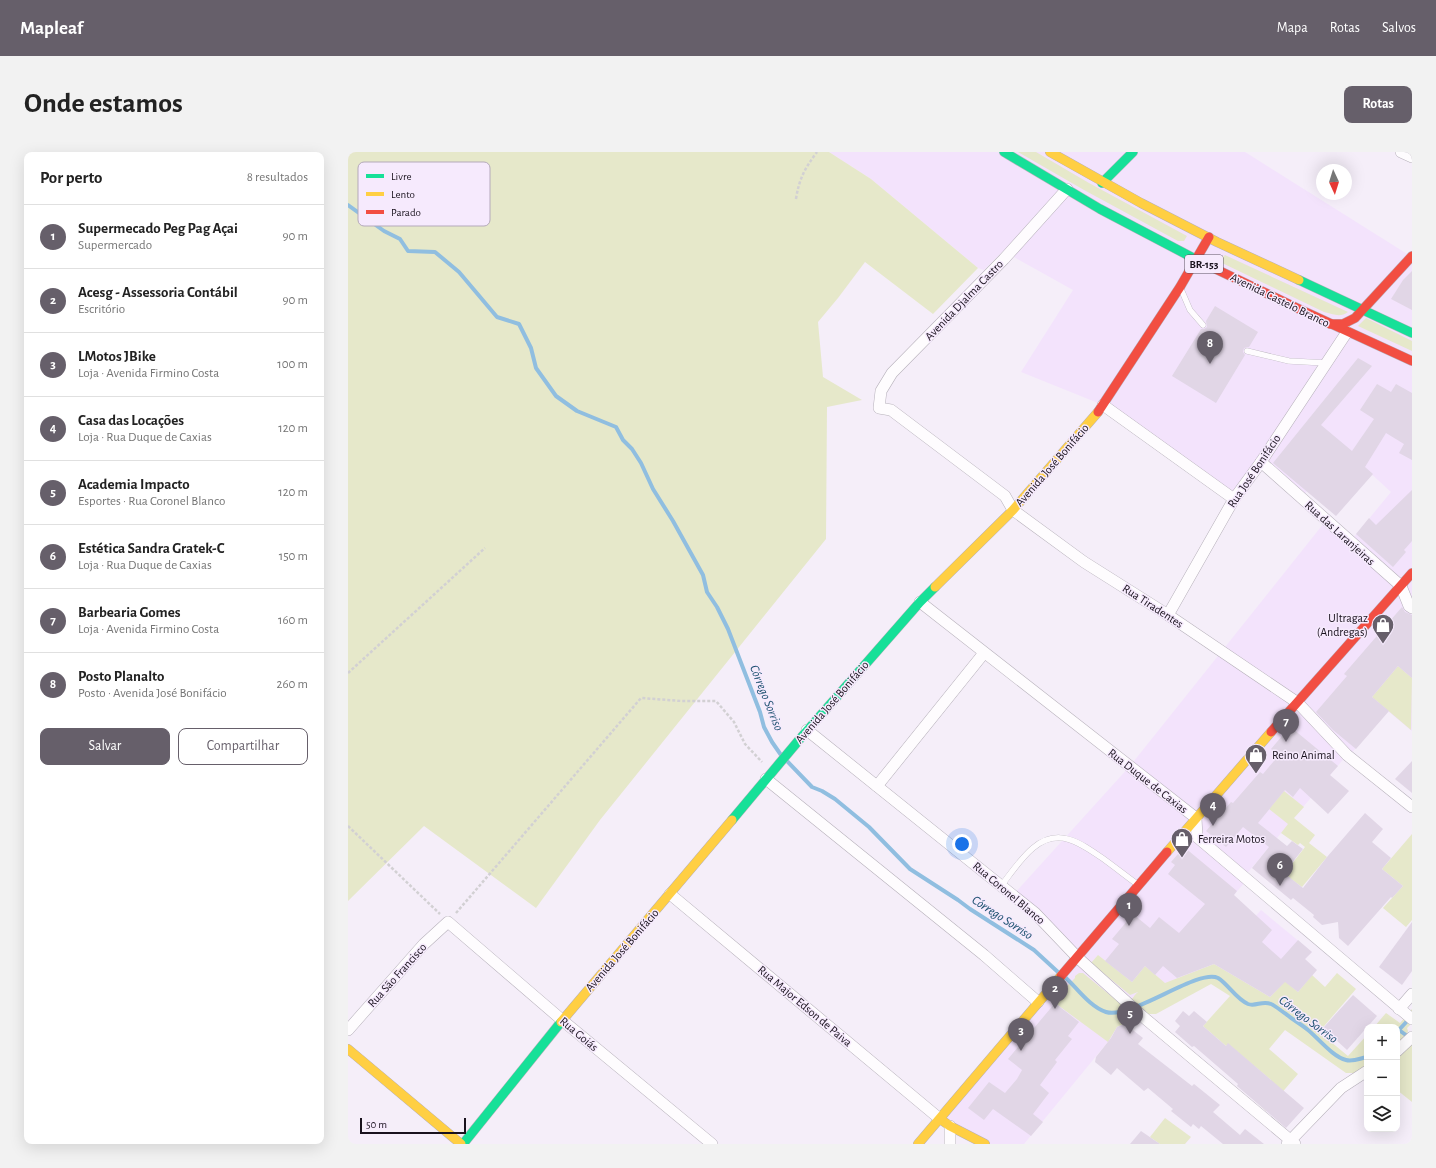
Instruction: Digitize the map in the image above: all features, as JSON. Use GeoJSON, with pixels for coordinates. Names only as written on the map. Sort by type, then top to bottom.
{"type":"FeatureCollection","features":[{"type":"Feature","properties":{"kind":"street","name":"Avenida Castelo Branco"},"geometry":{"type":"LineString","coordinates":[[1004,152],[1113,216],[1196,260],[1347,332],[1412,361]]}},
{"type":"Feature","properties":{"kind":"street","name":"BR-153"},"geometry":{"type":"LineString","coordinates":[[1050,152],[1102,183],[1209,237],[1412,333]]}},
{"type":"Feature","properties":{"kind":"street"},"geometry":{"type":"LineString","coordinates":[[1102,183],[1133,152]]}},
{"type":"Feature","properties":{"kind":"street"},"geometry":{"type":"LineString","coordinates":[[1401,152],[1412,157]]}},
{"type":"Feature","properties":{"kind":"street","name":"Avenida Djalma Castro"},"geometry":{"type":"LineString","coordinates":[[891,410],[879,408],[881,391],[892,372],[999,264],[1066,189]]}},
{"type":"Feature","properties":{"kind":"street","name":"Avenida José Bonifácio"},"geometry":{"type":"LineString","coordinates":[[462,1144],[562,1020],[807,730],[920,602],[1013,510],[1102,405],[1180,287],[1209,237]]}},
{"type":"Feature","properties":{"kind":"street"},"geometry":{"type":"LineString","coordinates":[[1330,324],[1342,324],[1355,318],[1412,256]]}},
{"type":"Feature","properties":{"kind":"street","name":"Rua José Bonifácio"},"geometry":{"type":"LineString","coordinates":[[1168,615],[1234,499],[1261,462],[1347,332]]}},
{"type":"Feature","properties":{"kind":"street"},"geometry":{"type":"LineString","coordinates":[[1102,405],[1234,499]]}},
{"type":"Feature","properties":{"kind":"street","name":"Rua Tiradentes"},"geometry":{"type":"LineString","coordinates":[[891,410],[1005,496],[1013,510],[1084,562],[1168,615],[1298,703],[1347,754],[1412,807]]}},
{"type":"Feature","properties":{"kind":"street","name":"Rua das Laranjeiras"},"geometry":{"type":"LineString","coordinates":[[1261,462],[1401,586],[1409,606],[1412,608]]}},
{"type":"Feature","properties":{"kind":"street"},"geometry":{"type":"LineString","coordinates":[[918,1144],[1196,818],[1412,573]]}},
{"type":"Feature","properties":{"kind":"street","name":"Rua Duque de Caxias"},"geometry":{"type":"LineString","coordinates":[[920,602],[1196,818],[1197,837],[1406,1015]]}},
{"type":"Feature","properties":{"kind":"street"},"geometry":{"type":"LineString","coordinates":[[877,786],[984,653]]}},
{"type":"Feature","properties":{"kind":"street","name":"Rua Coronel Blanco"},"geometry":{"type":"LineString","coordinates":[[807,730],[1036,913],[1074,960],[1129,1004],[1291,1143]]}},
{"type":"Feature","properties":{"kind":"street"},"geometry":{"type":"LineString","coordinates":[[771,773],[1038,1002]]}},
{"type":"Feature","properties":{"kind":"street","name":"Rua Major Edson de Paiva"},"geometry":{"type":"LineString","coordinates":[[670,894],[940,1119]]}},
{"type":"Feature","properties":{"kind":"street","name":"Rua Goiás"},"geometry":{"type":"LineString","coordinates":[[448,922],[562,1020],[712,1144]]}},
{"type":"Feature","properties":{"kind":"street","name":"Rua São Francisco"},"geometry":{"type":"LineString","coordinates":[[348,1030],[424,944],[448,922]]}},
{"type":"Feature","properties":{"kind":"street"},"geometry":{"type":"LineString","coordinates":[[1406,1015],[1412,994]]}},
{"type":"Feature","properties":{"kind":"street"},"geometry":{"type":"LineString","coordinates":[[1400,1048],[1412,1036]]}},
{"type":"Feature","properties":{"kind":"street"},"geometry":{"type":"LineString","coordinates":[[348,1049],[462,1144]]}},
{"type":"Feature","properties":{"kind":"street"},"geometry":{"type":"LineString","coordinates":[[1291,1143],[1341,1088],[1364,1073]]}},
{"type":"Feature","properties":{"kind":"street"},"geometry":{"type":"LineString","coordinates":[[940,1119],[950,1126],[985,1144]]}},
{"type":"Feature","properties":{"kind":"street"},"geometry":{"type":"LineString","coordinates":[[950,1126],[950,1144]]}},
{"type":"Feature","properties":{"kind":"lane"},"geometry":{"type":"LineString","coordinates":[[1180,287],[1190,310],[1203,325]]}},
{"type":"Feature","properties":{"kind":"lane"},"geometry":{"type":"LineString","coordinates":[[1247,351],[1289,360],[1326,363]]}},
{"type":"Feature","properties":{"kind":"lane"},"geometry":{"type":"LineString","coordinates":[[1001,886],[1033,848],[1045,840],[1055,837],[1081,843],[1139,885]]}},
{"type":"Feature","properties":{"kind":"path"},"geometry":{"type":"LineString","coordinates":[[796,199],[798,186],[806,166],[817,152]]}},
{"type":"Feature","properties":{"kind":"path"},"geometry":{"type":"LineString","coordinates":[[348,673],[485,548]]}},
{"type":"Feature","properties":{"kind":"path"},"geometry":{"type":"LineString","coordinates":[[348,826],[448,922],[641,698],[682,701],[716,701],[734,722],[745,744],[771,773]]}},
{"type":"Feature","properties":{"kind":"shaded area"},"geometry":{"type":"Polygon","coordinates":[[[829,152],[1245,152],[1316,197],[1316,200],[1321,200],[1412,257],[1412,731],[1388,711],[1349,756],[1347,755],[1244,877],[1247,880],[1182,953],[1200,969],[1125,1024],[1117,1027],[1111,1038],[1024,1144],[985,1144],[940,1119],[1077,957],[1013,895],[1130,766],[1324,523],[1349,543],[1391,492],[1344,449],[1300,499],[1259,462],[1232,493],[1103,405],[1021,372],[1073,290],[1003,251],[984,270],[978,268],[871,179],[829,152]]]}},
{"type":"Feature","properties":{"kind":"shaded area"},"geometry":{"type":"Polygon","coordinates":[[[1261,910],[1312,952],[1270,997],[1214,964],[1261,910]]]}},
{"type":"Feature","properties":{"kind":"green space"},"geometry":{"type":"Polygon","coordinates":[[[348,152],[829,152],[871,179],[978,268],[933,314],[865,262],[818,322],[823,377],[862,400],[827,407],[826,539],[600,820],[536,908],[424,826],[348,901],[348,152]]]}},
{"type":"Feature","properties":{"kind":"green space"},"geometry":{"type":"Polygon","coordinates":[[[1018,152],[1036,152],[1089,183],[1187,236],[1184,241],[1178,241],[1018,152]]]}},
{"type":"Feature","properties":{"kind":"green space"},"geometry":{"type":"Polygon","coordinates":[[[1225,255],[1348,312],[1339,315],[1324,312],[1220,262],[1220,259],[1225,255]]]}},
{"type":"Feature","properties":{"kind":"green space"},"geometry":{"type":"Polygon","coordinates":[[[1366,318],[1412,341],[1412,351],[1358,326],[1366,318]]]}},
{"type":"Feature","properties":{"kind":"green space"},"geometry":{"type":"Polygon","coordinates":[[[1398,666],[1412,678],[1411,730],[1372,697],[1398,666]]]}},
{"type":"Feature","properties":{"kind":"green space"},"geometry":{"type":"Polygon","coordinates":[[[1284,791],[1304,807],[1294,818],[1315,835],[1309,843],[1327,857],[1302,887],[1284,874],[1305,847],[1300,843],[1298,845],[1281,833],[1288,824],[1269,809],[1284,791]]]}},
{"type":"Feature","properties":{"kind":"green space"},"geometry":{"type":"Polygon","coordinates":[[[1412,834],[1412,920],[1406,927],[1383,908],[1403,886],[1382,869],[1412,834]]]}},
{"type":"Feature","properties":{"kind":"green space"},"geometry":{"type":"Polygon","coordinates":[[[1098,955],[1132,982],[1145,966],[1165,983],[1214,964],[1270,997],[1285,981],[1298,992],[1312,975],[1325,987],[1337,973],[1356,989],[1319,1032],[1348,1056],[1364,1038],[1364,1067],[1354,1073],[1346,1073],[1285,1030],[1269,1049],[1298,1074],[1266,1111],[1254,1100],[1271,1080],[1228,1044],[1226,1046],[1203,1026],[1230,996],[1211,984],[1156,1014],[1146,1014],[1117,1027],[1108,1042],[1055,1003],[1054,999],[1079,973],[1083,973],[1116,1000],[1126,1006],[1138,992],[1130,995],[1091,963],[1098,955]]]}},
{"type":"Feature","properties":{"kind":"green space"},"geometry":{"type":"Polygon","coordinates":[[[1412,1009],[1412,1023],[1407,1028],[1408,1031],[1406,1037],[1400,1042],[1400,1024],[1377,1024],[1386,1013],[1400,1023],[1412,1009]]]}},
{"type":"Feature","properties":{"kind":"green space"},"geometry":{"type":"Polygon","coordinates":[[[1412,1042],[1412,1102],[1400,1092],[1400,1054],[1412,1042]]]}},
{"type":"Feature","properties":{"kind":"green space"},"geometry":{"type":"Polygon","coordinates":[[[1165,1118],[1191,1137],[1185,1144],[1160,1144],[1150,1137],[1165,1118]]]}},
{"type":"Feature","properties":{"kind":"building"},"geometry":{"type":"Polygon","coordinates":[[[1412,271],[1412,310],[1391,299],[1403,280],[1412,271]]]}},
{"type":"Feature","properties":{"kind":"building"},"geometry":{"type":"Polygon","coordinates":[[[1215,306],[1258,332],[1249,347],[1244,348],[1243,352],[1245,355],[1216,403],[1172,376],[1201,329],[1207,327],[1206,321],[1215,306]]]}},
{"type":"Feature","properties":{"kind":"building"},"geometry":{"type":"Polygon","coordinates":[[[1358,358],[1372,366],[1321,425],[1352,451],[1374,419],[1360,410],[1377,384],[1391,392],[1396,384],[1412,393],[1412,460],[1399,453],[1404,444],[1386,433],[1365,467],[1373,474],[1336,516],[1273,463],[1358,358]]]}},
{"type":"Feature","properties":{"kind":"building"},"geometry":{"type":"Polygon","coordinates":[[[1412,490],[1412,541],[1404,550],[1406,552],[1393,567],[1356,534],[1369,518],[1376,525],[1412,490]]]}},
{"type":"Feature","properties":{"kind":"building"},"geometry":{"type":"Polygon","coordinates":[[[1402,607],[1405,612],[1412,615],[1412,678],[1398,666],[1372,697],[1389,711],[1356,749],[1333,730],[1316,712],[1347,676],[1344,674],[1402,607]]]}},
{"type":"Feature","properties":{"kind":"building"},"geometry":{"type":"Polygon","coordinates":[[[1288,729],[1291,732],[1293,729],[1338,766],[1330,775],[1349,791],[1328,814],[1300,788],[1293,797],[1285,790],[1258,823],[1287,846],[1292,841],[1303,849],[1284,873],[1303,888],[1327,857],[1365,813],[1383,829],[1372,842],[1391,858],[1382,869],[1403,886],[1392,898],[1391,897],[1348,946],[1339,938],[1338,922],[1322,925],[1313,917],[1314,915],[1293,898],[1291,900],[1252,868],[1269,847],[1243,827],[1226,847],[1206,831],[1231,802],[1233,803],[1260,772],[1263,774],[1279,755],[1271,749],[1288,729]]]}},
{"type":"Feature","properties":{"kind":"building"},"geometry":{"type":"Polygon","coordinates":[[[1412,761],[1412,793],[1395,779],[1412,761]]]}},
{"type":"Feature","properties":{"kind":"building"},"geometry":{"type":"Polygon","coordinates":[[[1184,847],[1237,891],[1234,895],[1272,930],[1262,942],[1281,959],[1298,940],[1312,952],[1305,959],[1317,970],[1298,992],[1285,982],[1270,997],[1214,964],[1177,978],[1163,966],[1155,975],[1145,966],[1132,982],[1105,961],[1119,944],[1112,939],[1133,914],[1150,928],[1159,917],[1179,933],[1205,904],[1168,874],[1175,865],[1171,862],[1184,847]]]}},
{"type":"Feature","properties":{"kind":"building"},"geometry":{"type":"Polygon","coordinates":[[[1412,922],[1412,971],[1402,985],[1379,967],[1412,922]]]}},
{"type":"Feature","properties":{"kind":"building"},"geometry":{"type":"Polygon","coordinates":[[[1353,995],[1377,1016],[1370,1024],[1364,1024],[1364,1031],[1347,1050],[1323,1028],[1353,995]]]}},
{"type":"Feature","properties":{"kind":"building"},"geometry":{"type":"Polygon","coordinates":[[[1055,1003],[1079,1022],[1068,1036],[1072,1039],[1055,1060],[1057,1062],[1040,1085],[1049,1093],[1033,1114],[1043,1122],[1031,1136],[993,1109],[984,1120],[968,1108],[989,1082],[1005,1093],[1017,1079],[1022,1070],[1008,1059],[1055,1003]]]}},
{"type":"Feature","properties":{"kind":"building"},"geometry":{"type":"Polygon","coordinates":[[[1183,1011],[1189,1016],[1194,1011],[1207,1022],[1203,1026],[1226,1046],[1228,1043],[1304,1108],[1286,1128],[1237,1086],[1238,1084],[1194,1046],[1192,1047],[1175,1032],[1180,1026],[1175,1021],[1183,1011]]]}},
{"type":"Feature","properties":{"kind":"building"},"geometry":{"type":"Polygon","coordinates":[[[1125,1024],[1143,1038],[1138,1044],[1192,1086],[1194,1084],[1220,1105],[1213,1112],[1240,1135],[1245,1129],[1264,1144],[1223,1144],[1201,1126],[1199,1129],[1193,1124],[1191,1127],[1171,1111],[1173,1109],[1148,1088],[1144,1091],[1117,1068],[1111,1075],[1095,1062],[1096,1057],[1111,1038],[1117,1027],[1125,1024]]]}},
{"type":"Feature","properties":{"kind":"building"},"geometry":{"type":"Polygon","coordinates":[[[1141,1131],[1160,1144],[1130,1144],[1141,1131]]]}},
{"type":"Feature","properties":{"kind":"waterway","name":"Córrego Sorriso"},"geometry":{"type":"LineString","coordinates":[[348,205],[358,212]]}},
{"type":"Feature","properties":{"kind":"waterway","name":"Córrego Sorriso"},"geometry":{"type":"LineString","coordinates":[[377,226],[400,239],[408,251],[435,252],[459,272],[497,317],[519,324],[531,348],[536,368],[556,396],[577,411],[616,427],[623,440],[632,449],[641,463],[653,489],[673,521],[703,575],[707,592],[717,607],[728,629],[760,712],[764,727],[781,755]]}},
{"type":"Feature","properties":{"kind":"waterway","name":"Córrego Sorriso"},"geometry":{"type":"LineString","coordinates":[[786,760],[812,787],[835,799],[869,827],[910,869],[1034,950],[1059,973]]}},
{"type":"Feature","properties":{"kind":"waterway","name":"Córrego Sorriso"},"geometry":{"type":"LineString","coordinates":[[1065,977],[1084,997],[1100,1010],[1106,1012],[1117,1012],[1131,1009],[1196,980],[1208,977],[1218,978],[1240,999],[1248,1004],[1254,1005],[1268,1003],[1275,1006],[1305,1028],[1331,1052],[1341,1058],[1351,1061],[1364,1058]]}},
{"type":"Feature","properties":{"kind":"waterway","name":"Córrego Sorriso"},"geometry":{"type":"LineString","coordinates":[[1400,1029],[1410,1018]]}},
{"type":"Feature","properties":{"kind":"waterway"},"geometry":{"type":"LineString","coordinates":[[1400,1031],[1410,1038]]}},
{"type":"Feature","properties":{"kind":"traffic: fast"},"geometry":{"type":"LineString","coordinates":[[1004,152],[1100,209],[1199,261]]}},
{"type":"Feature","properties":{"kind":"traffic: fast"},"geometry":{"type":"LineString","coordinates":[[1102,183],[1133,152]]}},
{"type":"Feature","properties":{"kind":"traffic: fast"},"geometry":{"type":"LineString","coordinates":[[1299,280],[1412,333]]}},
{"type":"Feature","properties":{"kind":"traffic: fast"},"geometry":{"type":"LineString","coordinates":[[732,820],[799,740],[920,602],[935,587]]}},
{"type":"Feature","properties":{"kind":"traffic: fast"},"geometry":{"type":"LineString","coordinates":[[463,1144],[561,1022]]}},
{"type":"Feature","properties":{"kind":"traffic: slow"},"geometry":{"type":"LineString","coordinates":[[1050,152],[1141,203],[1217,242],[1299,280]]}},
{"type":"Feature","properties":{"kind":"traffic: slow"},"geometry":{"type":"LineString","coordinates":[[935,587],[1013,510],[1098,412]]}},
{"type":"Feature","properties":{"kind":"traffic: slow"},"geometry":{"type":"LineString","coordinates":[[1167,852],[1271,732]]}},
{"type":"Feature","properties":{"kind":"traffic: slow"},"geometry":{"type":"LineString","coordinates":[[561,1022],[732,820]]}},
{"type":"Feature","properties":{"kind":"traffic: slow"},"geometry":{"type":"LineString","coordinates":[[918,1144],[1061,976]]}},
{"type":"Feature","properties":{"kind":"traffic: slow"},"geometry":{"type":"LineString","coordinates":[[348,1049],[461,1144]]}},
{"type":"Feature","properties":{"kind":"traffic: slow"},"geometry":{"type":"LineString","coordinates":[[940,1119],[950,1126],[985,1144]]}},
{"type":"Feature","properties":{"kind":"traffic: jam"},"geometry":{"type":"LineString","coordinates":[[1098,412],[1180,287],[1209,237]]}},
{"type":"Feature","properties":{"kind":"traffic: jam"},"geometry":{"type":"LineString","coordinates":[[1330,324],[1343,324],[1355,318],[1412,256]]}},
{"type":"Feature","properties":{"kind":"traffic: jam"},"geometry":{"type":"LineString","coordinates":[[1199,261],[1412,361]]}},
{"type":"Feature","properties":{"kind":"traffic: jam"},"geometry":{"type":"LineString","coordinates":[[1271,732],[1412,573]]}},
{"type":"Feature","properties":{"kind":"traffic: jam"},"geometry":{"type":"LineString","coordinates":[[1061,976],[1167,852]]}},
{"type":"Feature","properties":{"kind":"place","name":"Posto Planalto"},"geometry":{"type":"Point","coordinates":[1210,364]}},
{"type":"Feature","properties":{"kind":"place","name":"Ultragaz (Andregas)"},"geometry":{"type":"Point","coordinates":[1383,644]}},
{"type":"Feature","properties":{"kind":"place","name":"Barbearia Gomes"},"geometry":{"type":"Point","coordinates":[1286,742]}},
{"type":"Feature","properties":{"kind":"place","name":"Reino Animal"},"geometry":{"type":"Point","coordinates":[1256,774]}},
{"type":"Feature","properties":{"kind":"place","name":"Casa das Locações"},"geometry":{"type":"Point","coordinates":[1213,826]}},
{"type":"Feature","properties":{"kind":"place","name":"Ferreira Motos"},"geometry":{"type":"Point","coordinates":[1182,858]}},
{"type":"Feature","properties":{"kind":"place","name":"Estética Sandra Gratek-C"},"geometry":{"type":"Point","coordinates":[1280,886]}},
{"type":"Feature","properties":{"kind":"place","name":"Supermecado Peg Pag Açai"},"geometry":{"type":"Point","coordinates":[1129,926]}},
{"type":"Feature","properties":{"kind":"place","name":"Acesg - Assessoria Contábil"},"geometry":{"type":"Point","coordinates":[1055,1009]}},
{"type":"Feature","properties":{"kind":"place","name":"Academia Impacto"},"geometry":{"type":"Point","coordinates":[1130,1034]}},
{"type":"Feature","properties":{"kind":"place","name":"LMotos JBike"},"geometry":{"type":"Point","coordinates":[1021,1051]}}]}
